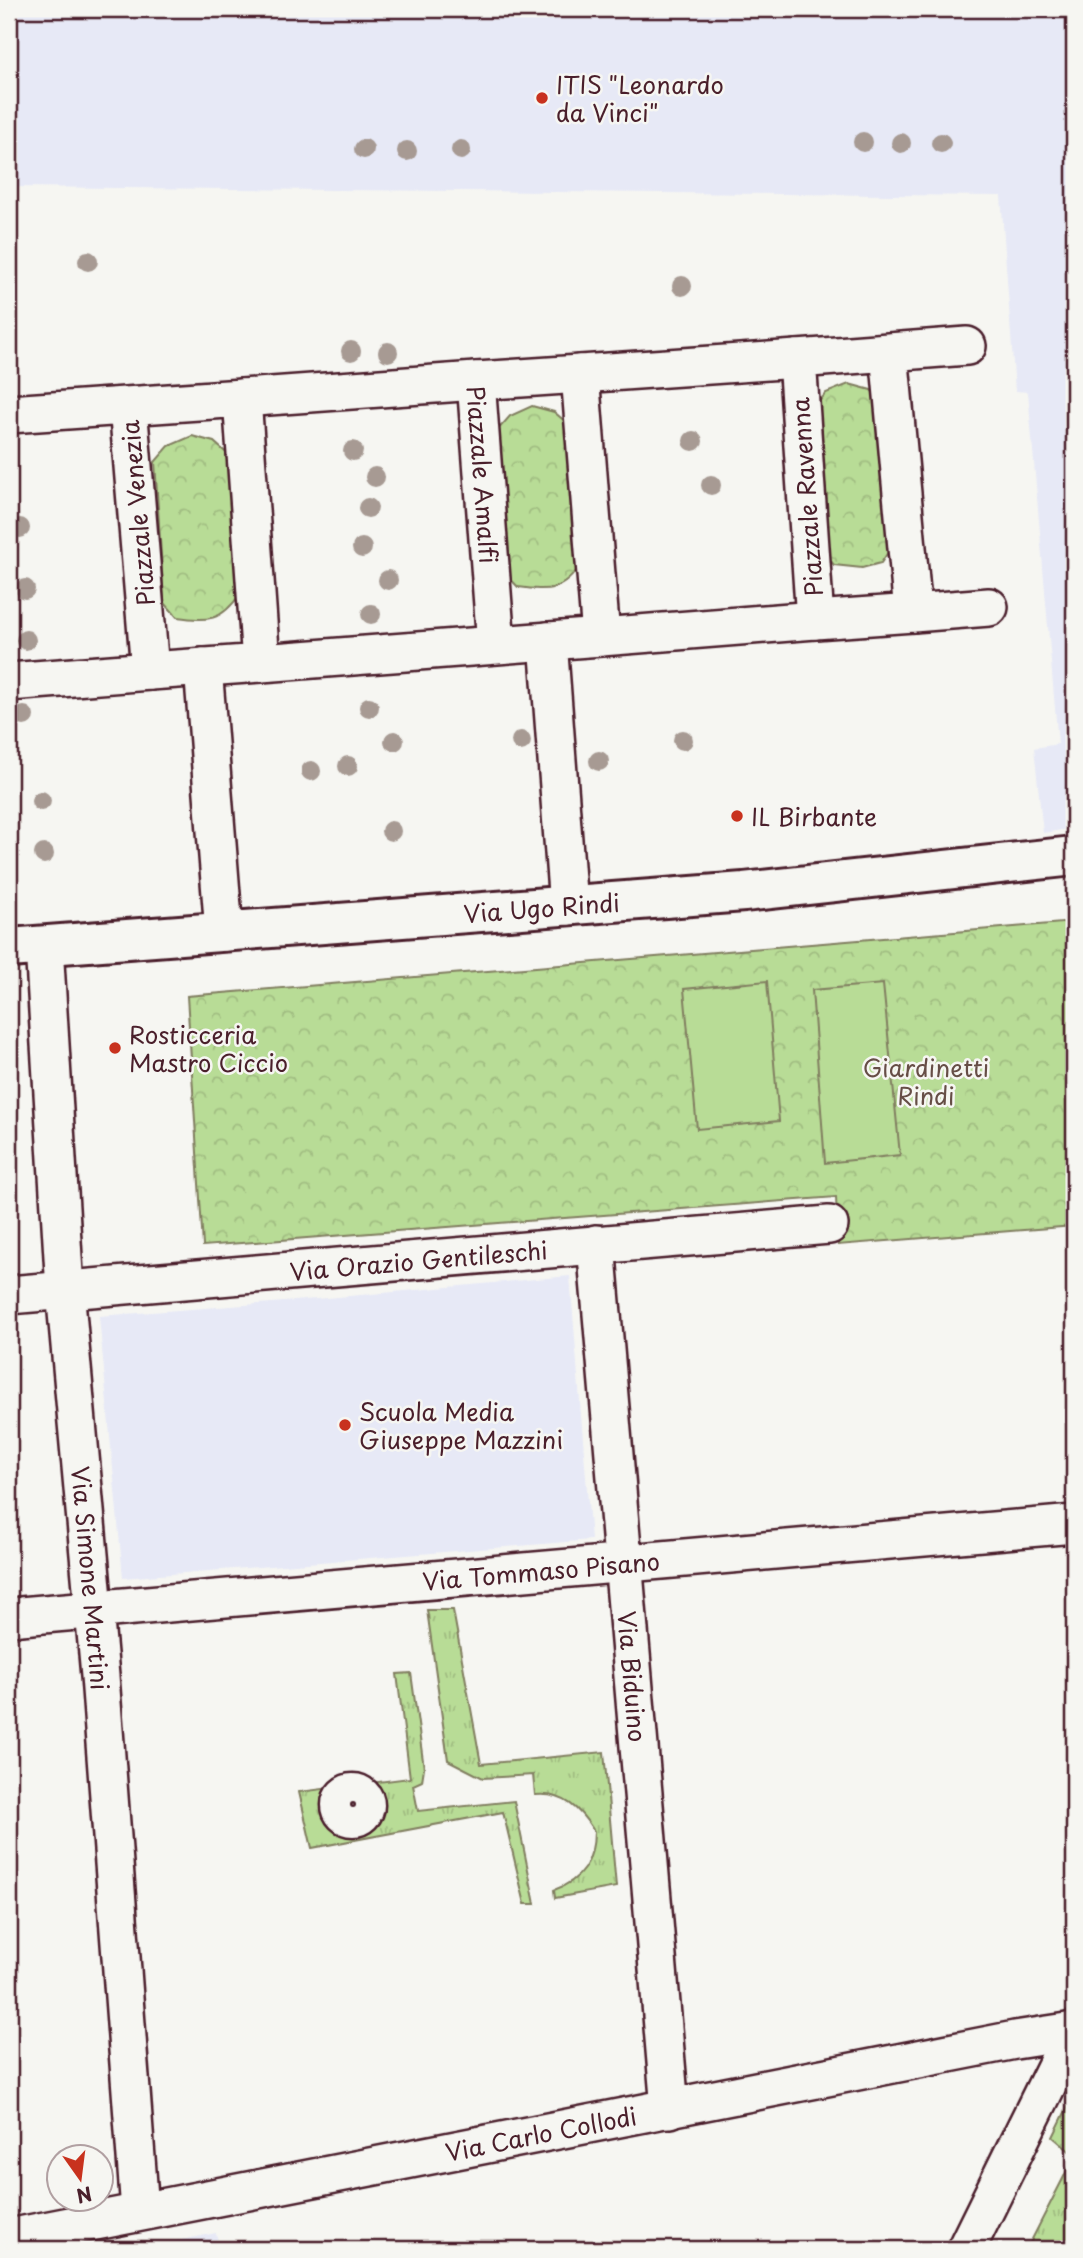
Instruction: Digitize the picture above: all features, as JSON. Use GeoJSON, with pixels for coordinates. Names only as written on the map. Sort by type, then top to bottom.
{"type":"FeatureCollection","features":[{"type":"Feature","properties":{"kind":"street"},"geometry":{"type":"LineString","coordinates":[[797,359],[967,346]]}},
{"type":"Feature","properties":{"kind":"street"},"geometry":{"type":"LineString","coordinates":[[889,352],[913,613]]}},
{"type":"Feature","properties":{"kind":"street","name":"Piazzale Amalfi"},"geometry":{"type":"LineString","coordinates":[[496,645],[476,381],[797,359]]}},
{"type":"Feature","properties":{"kind":"street","name":"Piazzale Ravenna"},"geometry":{"type":"LineString","coordinates":[[797,359],[815,620],[989,607]]}},
{"type":"Feature","properties":{"kind":"street"},"geometry":{"type":"LineString","coordinates":[[580,374],[601,637]]}},
{"type":"Feature","properties":{"kind":"street","name":"Piazzale Venezia"},"geometry":{"type":"LineString","coordinates":[[150,671],[128,405],[476,381]]}},
{"type":"Feature","properties":{"kind":"street"},"geometry":{"type":"LineString","coordinates":[[242,398],[261,663]]}},
{"type":"Feature","properties":{"kind":"street"},"geometry":{"type":"LineString","coordinates":[[9,414],[128,405]]}},
{"type":"Feature","properties":{"kind":"street"},"geometry":{"type":"LineString","coordinates":[[9,682],[815,620]]}},
{"type":"Feature","properties":{"kind":"street"},"geometry":{"type":"LineString","coordinates":[[548,641],[568,906]]}},
{"type":"Feature","properties":{"kind":"street"},"geometry":{"type":"LineString","coordinates":[[203,667],[223,932]]}},
{"type":"Feature","properties":{"kind":"street","name":"Via Ugo Rindi"},"geometry":{"type":"LineString","coordinates":[[27,947],[744,892],[1074,856]]}},
{"type":"Feature","properties":{"kind":"street","name":"Via Simone Martini"},"geometry":{"type":"LineString","coordinates":[[27,947],[65,1290],[94,1610],[140,2211]]}},
{"type":"Feature","properties":{"kind":"street","name":"Via Orazio Gentileschi"},"geometry":{"type":"LineString","coordinates":[[9,1295],[829,1225]]}},
{"type":"Feature","properties":{"kind":"street","name":"Via Biduino"},"geometry":{"type":"LineString","coordinates":[[596,1244],[670,2109]]}},
{"type":"Feature","properties":{"kind":"street","name":"Via Tommaso Pisano"},"geometry":{"type":"LineString","coordinates":[[9,1617],[1074,1524]]}},
{"type":"Feature","properties":{"kind":"street"},"geometry":{"type":"LineString","coordinates":[[966,2249],[1074,2031]]}},
{"type":"Feature","properties":{"kind":"street","name":"Via Carlo Collodi"},"geometry":{"type":"LineString","coordinates":[[9,2238],[1015,2040],[1074,2031]]}},
{"type":"Feature","properties":{"kind":"shaded area","name":"ITIS \"Leonardo da Vinci\""},"geometry":{"type":"Polygon","coordinates":[[[9,9],[1074,9],[1074,828],[1043,833],[1034,748],[1058,744],[1028,392],[1015,391],[1001,196],[9,187],[9,9]]]}},
{"type":"Feature","properties":{"kind":"shaded area","name":"Scuola Media Giuseppe Mazzini"},"geometry":{"type":"Polygon","coordinates":[[[570,1276],[591,1540],[123,1578],[99,1316],[570,1276]]]}},
{"type":"Feature","properties":{"kind":"shaded area"},"geometry":{"type":"Polygon","coordinates":[[[216,2233],[220,2249],[137,2249],[216,2233]]]}},
{"type":"Feature","properties":{"kind":"green space"},"geometry":{"type":"Polygon","coordinates":[[[849,384],[871,390],[882,401],[892,546],[881,563],[862,568],[834,565],[821,549],[812,410],[826,393],[849,384]]]}},
{"type":"Feature","properties":{"kind":"green space"},"geometry":{"type":"Polygon","coordinates":[[[532,406],[554,412],[573,428],[581,564],[568,580],[547,589],[518,587],[504,572],[495,433],[510,416],[532,406]]]}},
{"type":"Feature","properties":{"kind":"green space"},"geometry":{"type":"Polygon","coordinates":[[[192,436],[214,442],[232,458],[240,594],[220,615],[206,619],[177,617],[164,602],[155,462],[169,446],[192,436]]]}},
{"type":"Feature","properties":{"kind":"green space","name":"Giardinetti Rindi"},"geometry":{"type":"Polygon","coordinates":[[[1074,922],[1074,1226],[838,1245],[836,1197],[203,1246],[187,996],[1074,922]]]}},
{"type":"Feature","properties":{"kind":"green space"},"geometry":{"type":"Polygon","coordinates":[[[767,981],[779,1121],[697,1129],[684,989],[767,981]]]}},
{"type":"Feature","properties":{"kind":"green space"},"geometry":{"type":"Polygon","coordinates":[[[883,984],[900,1155],[825,1163],[812,990],[883,984]]]}},
{"type":"Feature","properties":{"kind":"green space"},"geometry":{"type":"Polygon","coordinates":[[[427,1610],[453,1610],[481,1764],[604,1752],[616,1887],[555,1898],[554,1890],[579,1875],[589,1860],[594,1831],[583,1816],[563,1799],[535,1795],[533,1775],[483,1778],[448,1760],[427,1610]]]}},
{"type":"Feature","properties":{"kind":"green space"},"geometry":{"type":"Polygon","coordinates":[[[411,1673],[424,1768],[422,1781],[413,1785],[418,1811],[514,1801],[535,1904],[525,1904],[503,1812],[312,1848],[299,1792],[410,1778],[397,1674],[411,1673]],[[351,1788],[341,1793],[337,1808],[346,1820],[355,1821],[365,1816],[370,1805],[366,1795],[351,1788]]]}},
{"type":"Feature","properties":{"kind":"green space"},"geometry":{"type":"Polygon","coordinates":[[[1074,2094],[1074,2155],[1053,2137],[1074,2094]]]}},
{"type":"Feature","properties":{"kind":"green space"},"geometry":{"type":"Polygon","coordinates":[[[1074,2157],[1074,2249],[1027,2249],[1074,2157]]]}},
{"type":"Feature","properties":{"kind":"place","name":"ITIS \"Leonardo da Vinci\""},"geometry":{"type":"Point","coordinates":[542,98]}},
{"type":"Feature","properties":{"kind":"place","name":"IL Birbante"},"geometry":{"type":"Point","coordinates":[737,816]}},
{"type":"Feature","properties":{"kind":"place","name":"Rosticceria Mastro Ciccio"},"geometry":{"type":"Point","coordinates":[115,1048]}},
{"type":"Feature","properties":{"kind":"place","name":"Scuola Media Giuseppe Mazzini"},"geometry":{"type":"Point","coordinates":[345,1425]}}]}
